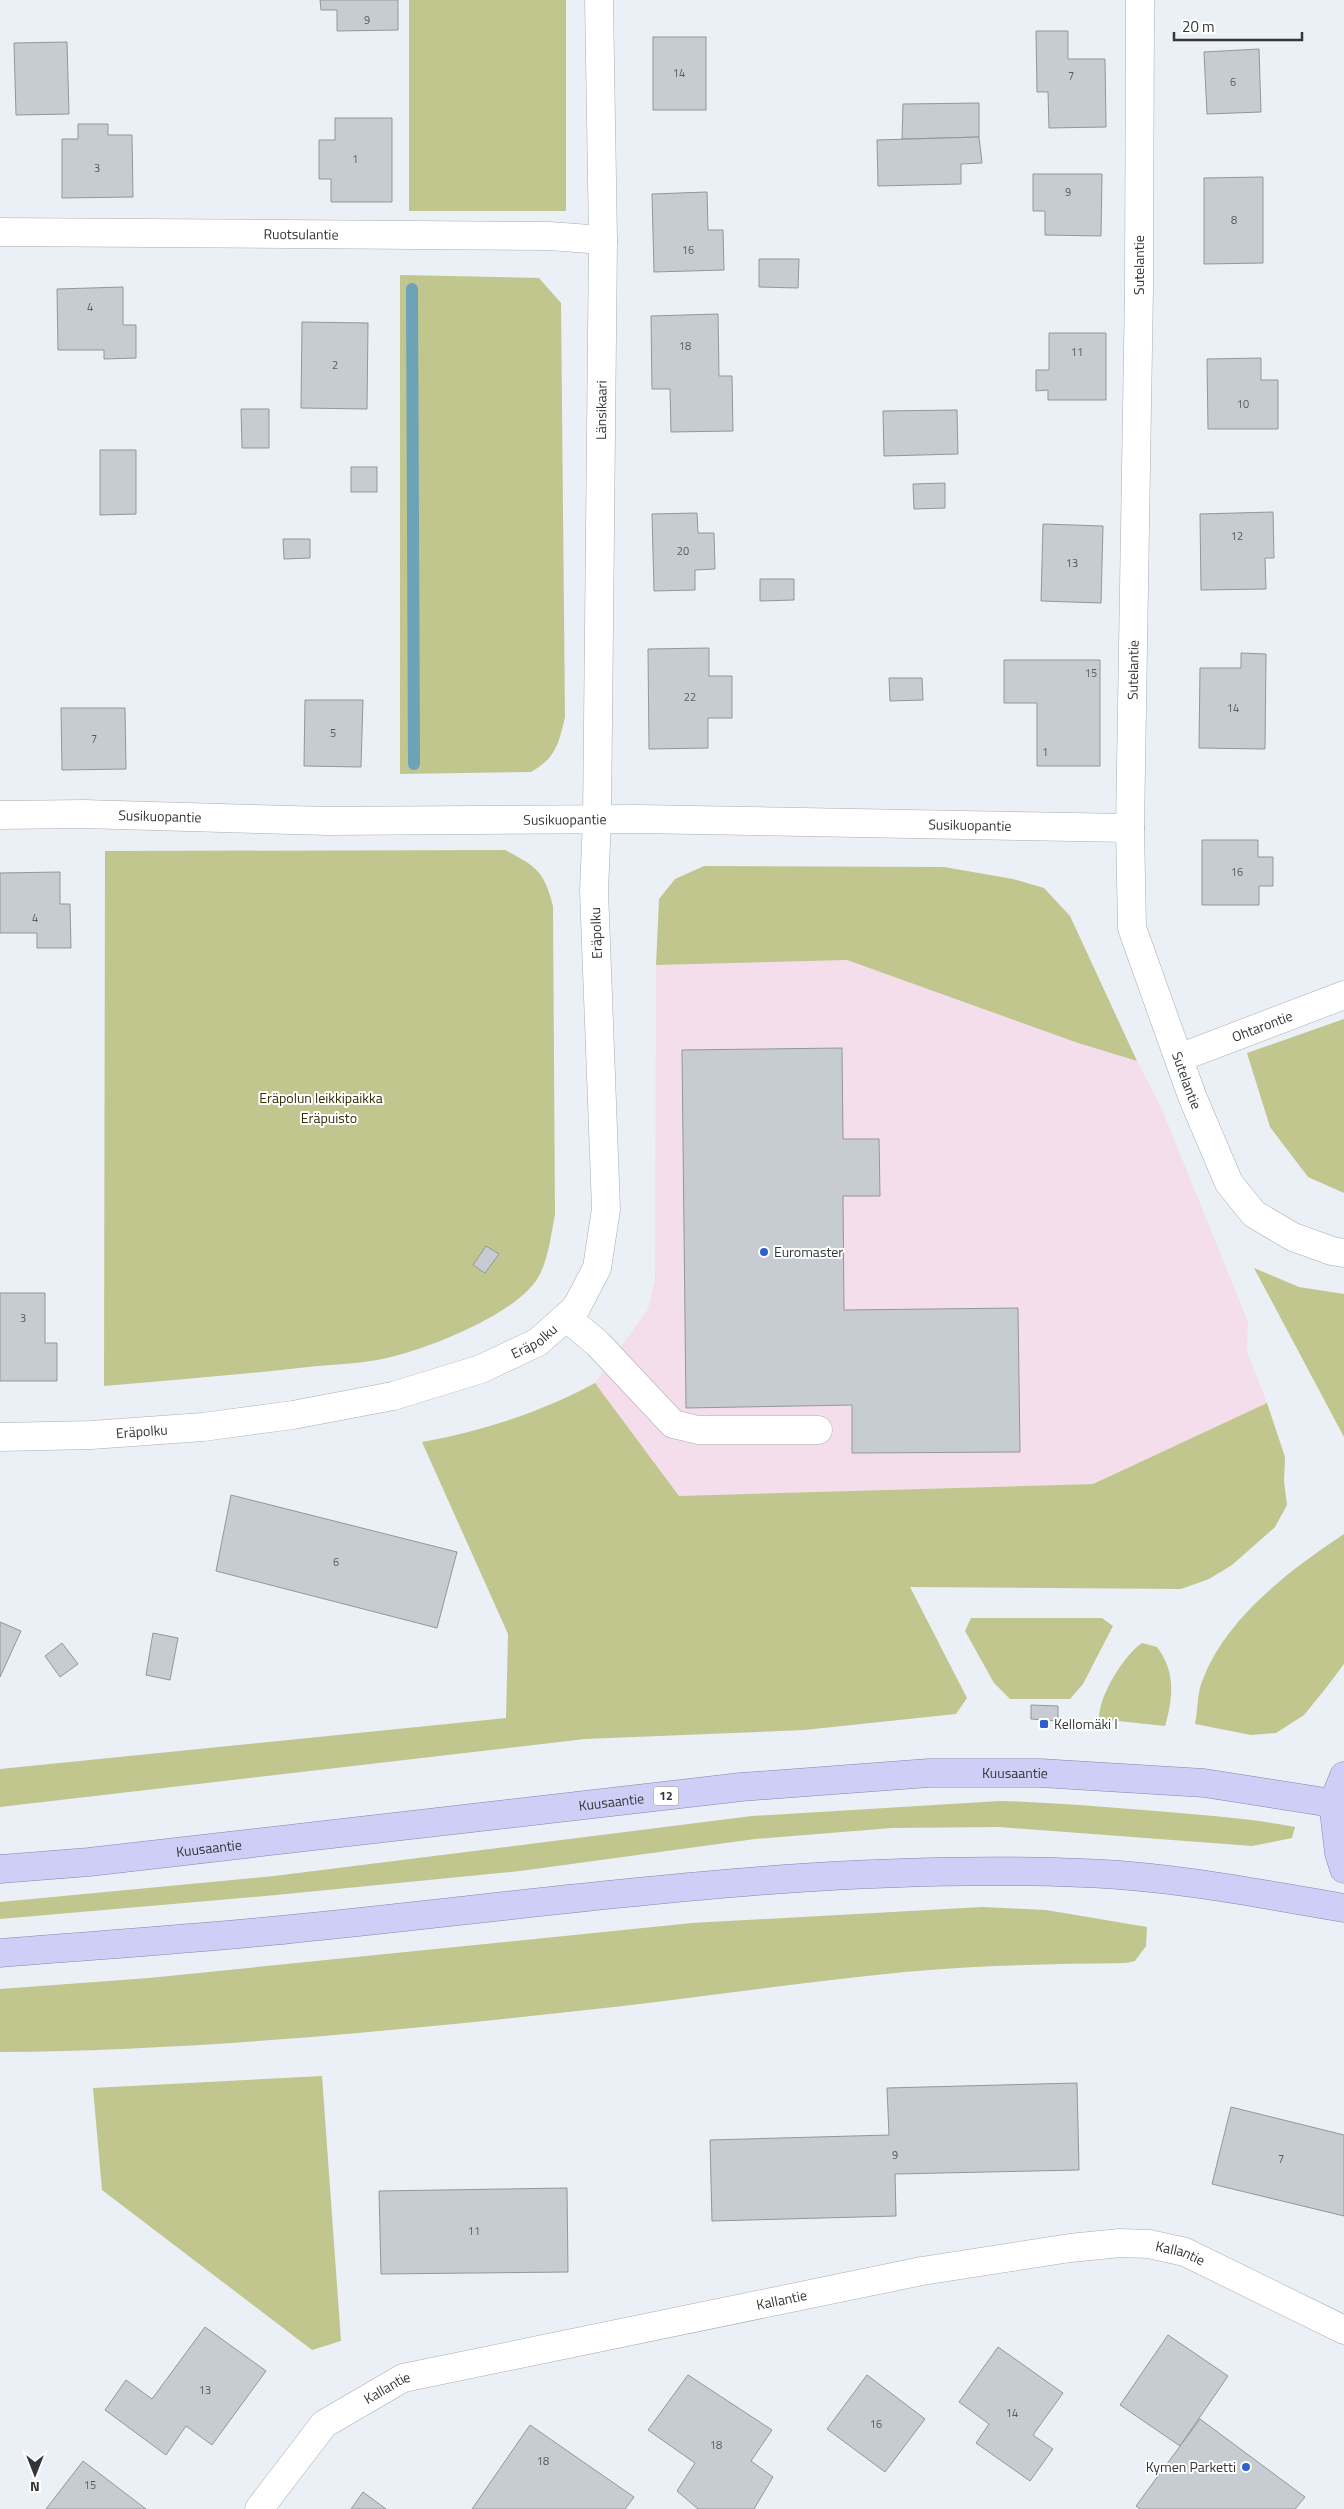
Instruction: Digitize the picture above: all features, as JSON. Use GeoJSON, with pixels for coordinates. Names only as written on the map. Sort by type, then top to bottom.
{"type":"FeatureCollection","features":[{"type":"Feature","properties":{"kind":"main road","name":"Kuusaantie"},"geometry":{"type":"LineString","coordinates":[[0,1869],[89,1862],[731,1788],[929,1772],[1040,1773],[1204,1783],[1339,1804]]}},
{"type":"Feature","properties":{"kind":"main road"},"geometry":{"type":"LineString","coordinates":[[1344,1776],[1339,1804],[1339,1854],[1344,1869]]}},
{"type":"Feature","properties":{"kind":"main road"},"geometry":{"type":"LineString","coordinates":[[0,1953],[290,1930],[524,1903],[837,1875],[936,1872],[1084,1873],[1208,1885],[1344,1908]]}},
{"type":"Feature","properties":{"kind":"street","name":"Länsikaari"},"geometry":{"type":"LineString","coordinates":[[597,820],[603,240],[599,0]]}},
{"type":"Feature","properties":{"kind":"street","name":"Sutelantie"},"geometry":{"type":"LineString","coordinates":[[1140,0],[1139,288],[1130,828],[1132,928],[1178,1058],[1229,1182],[1254,1214],[1293,1237],[1332,1251],[1344,1253]]}},
{"type":"Feature","properties":{"kind":"street","name":"Ruotsulantie"},"geometry":{"type":"LineString","coordinates":[[0,232],[540,236],[603,240]]}},
{"type":"Feature","properties":{"kind":"street","name":"Susikuopantie"},"geometry":{"type":"LineString","coordinates":[[0,815],[83,814],[328,821],[649,819],[1130,828]]}},
{"type":"Feature","properties":{"kind":"street","name":"Eräpolku"},"geometry":{"type":"LineString","coordinates":[[0,1437],[92,1435],[203,1428],[293,1415],[393,1396],[481,1368],[538,1342],[576,1308],[597,1268],[606,1209],[594,890],[597,820]]}},
{"type":"Feature","properties":{"kind":"street","name":"Ohtarontie"},"geometry":{"type":"LineString","coordinates":[[1178,1058],[1344,995]]}},
{"type":"Feature","properties":{"kind":"street"},"geometry":{"type":"LineString","coordinates":[[566,1317],[598,1344],[673,1424],[698,1430],[818,1430]]}},
{"type":"Feature","properties":{"kind":"street","name":"Kallantie"},"geometry":{"type":"LineString","coordinates":[[259,2509],[324,2424],[403,2378],[932,2269],[1120,2242],[1149,2244],[1185,2252],[1344,2330]]}},
{"type":"Feature","properties":{"kind":"shaded area"},"geometry":{"type":"Polygon","coordinates":[[[847,960],[1078,1043],[1137,1061],[1161,1107],[1248,1322],[1247,1352],[1267,1403],[1093,1484],[679,1496],[595,1383],[648,1309],[655,1280],[656,965],[847,960]]]}},
{"type":"Feature","properties":{"kind":"green space"},"geometry":{"type":"Polygon","coordinates":[[[409,0],[566,0],[566,211],[409,211],[409,0]]]}},
{"type":"Feature","properties":{"kind":"green space"},"geometry":{"type":"Polygon","coordinates":[[[400,275],[539,278],[561,303],[565,717],[561,735],[555,749],[546,761],[531,772],[400,774],[400,275]]]}},
{"type":"Feature","properties":{"kind":"green space","name":"Eräpuisto"},"geometry":{"type":"Polygon","coordinates":[[[505,850],[538,871],[550,894],[553,906],[555,1215],[546,1260],[540,1274],[530,1288],[514,1302],[472,1327],[426,1347],[387,1358],[357,1363],[104,1386],[105,851],[505,850]]]}},
{"type":"Feature","properties":{"kind":"green space"},"geometry":{"type":"Polygon","coordinates":[[[704,866],[944,867],[1013,879],[1044,888],[1070,916],[1137,1061],[1078,1043],[847,960],[656,965],[659,899],[675,879],[704,866]]]}},
{"type":"Feature","properties":{"kind":"green space"},"geometry":{"type":"Polygon","coordinates":[[[1344,1019],[1344,1193],[1308,1177],[1270,1127],[1247,1053],[1344,1019]]]}},
{"type":"Feature","properties":{"kind":"green space"},"geometry":{"type":"Polygon","coordinates":[[[1254,1268],[1299,1287],[1344,1294],[1344,1437],[1254,1268]]]}},
{"type":"Feature","properties":{"kind":"green space"},"geometry":{"type":"Polygon","coordinates":[[[595,1383],[679,1496],[1093,1484],[1267,1403],[1285,1457],[1284,1481],[1287,1505],[1275,1527],[1232,1565],[1209,1579],[1181,1589],[910,1587],[967,1698],[956,1714],[804,1730],[585,1739],[0,1807],[0,1769],[506,1718],[508,1634],[422,1442],[467,1432],[533,1412],[595,1383]]]}},
{"type":"Feature","properties":{"kind":"green space"},"geometry":{"type":"Polygon","coordinates":[[[1344,1534],[1344,1664],[1326,1688],[1304,1715],[1276,1733],[1251,1735],[1195,1724],[1201,1684],[1214,1656],[1228,1635],[1244,1615],[1282,1579],[1344,1534]]]}},
{"type":"Feature","properties":{"kind":"green space"},"geometry":{"type":"Polygon","coordinates":[[[971,1618],[1102,1618],[1113,1626],[1083,1684],[1070,1699],[1010,1699],[994,1683],[965,1631],[971,1618]]]}},
{"type":"Feature","properties":{"kind":"green space"},"geometry":{"type":"Polygon","coordinates":[[[1142,1643],[1157,1647],[1163,1656],[1170,1676],[1170,1705],[1165,1726],[1099,1719],[1107,1688],[1113,1677],[1128,1657],[1142,1643]]]}},
{"type":"Feature","properties":{"kind":"green space"},"geometry":{"type":"Polygon","coordinates":[[[1000,1801],[1039,1802],[1208,1815],[1295,1827],[1292,1838],[1252,1846],[999,1827],[892,1828],[755,1839],[520,1871],[0,1919],[0,1902],[274,1876],[752,1816],[1000,1801]]]}},
{"type":"Feature","properties":{"kind":"green space"},"geometry":{"type":"Polygon","coordinates":[[[982,1907],[1046,1910],[1147,1927],[1146,1946],[1135,1961],[1126,1963],[988,1966],[905,1972],[658,2002],[312,2037],[156,2047],[0,2052],[0,1989],[149,1978],[692,1923],[982,1907]]]}},
{"type":"Feature","properties":{"kind":"green space"},"geometry":{"type":"Polygon","coordinates":[[[322,2076],[341,2341],[312,2350],[102,2190],[93,2088],[322,2076]]]}},
{"type":"Feature","properties":{"kind":"building"},"geometry":{"type":"Polygon","coordinates":[[[320,0],[398,0],[398,30],[337,31],[337,10],[321,10],[320,0]]]}},
{"type":"Feature","properties":{"kind":"building"},"geometry":{"type":"Polygon","coordinates":[[[1036,31],[1068,31],[1068,59],[1105,59],[1106,127],[1049,128],[1048,92],[1037,92],[1036,31]]]}},
{"type":"Feature","properties":{"kind":"building"},"geometry":{"type":"Polygon","coordinates":[[[653,37],[706,37],[706,110],[653,110],[653,37]]]}},
{"type":"Feature","properties":{"kind":"building"},"geometry":{"type":"Polygon","coordinates":[[[67,42],[69,114],[16,115],[14,43],[67,42]]]}},
{"type":"Feature","properties":{"kind":"building"},"geometry":{"type":"Polygon","coordinates":[[[1259,49],[1261,112],[1207,114],[1204,52],[1259,49]]]}},
{"type":"Feature","properties":{"kind":"building"},"geometry":{"type":"Polygon","coordinates":[[[979,103],[979,137],[902,139],[903,104],[979,103]]]}},
{"type":"Feature","properties":{"kind":"building"},"geometry":{"type":"Polygon","coordinates":[[[335,118],[392,118],[392,202],[331,202],[331,179],[319,179],[319,140],[335,140],[335,118]]]}},
{"type":"Feature","properties":{"kind":"building"},"geometry":{"type":"Polygon","coordinates":[[[78,124],[108,124],[108,135],[132,135],[133,197],[62,198],[62,139],[78,139],[78,124]]]}},
{"type":"Feature","properties":{"kind":"building"},"geometry":{"type":"Polygon","coordinates":[[[979,137],[982,163],[961,164],[961,184],[878,186],[877,140],[979,137]]]}},
{"type":"Feature","properties":{"kind":"building"},"geometry":{"type":"Polygon","coordinates":[[[1033,174],[1102,174],[1101,236],[1045,235],[1045,211],[1033,211],[1033,174]]]}},
{"type":"Feature","properties":{"kind":"building"},"geometry":{"type":"Polygon","coordinates":[[[1263,177],[1263,263],[1204,264],[1204,178],[1263,177]]]}},
{"type":"Feature","properties":{"kind":"building"},"geometry":{"type":"Polygon","coordinates":[[[707,192],[708,230],[723,230],[724,270],[654,272],[652,194],[707,192]]]}},
{"type":"Feature","properties":{"kind":"building"},"geometry":{"type":"Polygon","coordinates":[[[759,259],[799,259],[798,288],[759,287],[759,259]]]}},
{"type":"Feature","properties":{"kind":"building"},"geometry":{"type":"Polygon","coordinates":[[[123,287],[123,325],[136,325],[136,358],[104,359],[104,350],[58,350],[57,289],[123,287]]]}},
{"type":"Feature","properties":{"kind":"building"},"geometry":{"type":"Polygon","coordinates":[[[718,314],[719,376],[732,376],[733,431],[671,432],[670,389],[652,389],[651,316],[718,314]]]}},
{"type":"Feature","properties":{"kind":"building"},"geometry":{"type":"Polygon","coordinates":[[[302,322],[368,323],[367,409],[301,408],[302,322]]]}},
{"type":"Feature","properties":{"kind":"building"},"geometry":{"type":"Polygon","coordinates":[[[1049,333],[1106,333],[1106,400],[1048,400],[1048,390],[1036,391],[1036,370],[1049,370],[1049,333]]]}},
{"type":"Feature","properties":{"kind":"building"},"geometry":{"type":"Polygon","coordinates":[[[1261,358],[1261,380],[1278,380],[1278,429],[1208,429],[1207,359],[1261,358]]]}},
{"type":"Feature","properties":{"kind":"building"},"geometry":{"type":"Polygon","coordinates":[[[241,409],[269,409],[269,448],[242,448],[241,409]]]}},
{"type":"Feature","properties":{"kind":"building"},"geometry":{"type":"Polygon","coordinates":[[[957,410],[958,454],[884,456],[883,411],[957,410]]]}},
{"type":"Feature","properties":{"kind":"building"},"geometry":{"type":"Polygon","coordinates":[[[100,450],[136,450],[136,514],[100,515],[100,450]]]}},
{"type":"Feature","properties":{"kind":"building"},"geometry":{"type":"Polygon","coordinates":[[[351,467],[377,467],[377,492],[351,492],[351,467]]]}},
{"type":"Feature","properties":{"kind":"building"},"geometry":{"type":"Polygon","coordinates":[[[945,483],[945,508],[914,509],[913,484],[945,483]]]}},
{"type":"Feature","properties":{"kind":"building"},"geometry":{"type":"Polygon","coordinates":[[[1273,512],[1274,558],[1265,558],[1266,589],[1201,590],[1200,514],[1273,512]]]}},
{"type":"Feature","properties":{"kind":"building"},"geometry":{"type":"Polygon","coordinates":[[[697,513],[698,533],[714,533],[715,569],[695,570],[695,590],[654,591],[652,514],[697,513]]]}},
{"type":"Feature","properties":{"kind":"building"},"geometry":{"type":"Polygon","coordinates":[[[1043,524],[1103,526],[1101,603],[1041,601],[1043,524]]]}},
{"type":"Feature","properties":{"kind":"building"},"geometry":{"type":"Polygon","coordinates":[[[283,539],[310,539],[310,558],[284,559],[283,539]]]}},
{"type":"Feature","properties":{"kind":"building"},"geometry":{"type":"Polygon","coordinates":[[[760,579],[794,579],[794,600],[760,601],[760,579]]]}},
{"type":"Feature","properties":{"kind":"building"},"geometry":{"type":"Polygon","coordinates":[[[709,648],[709,676],[732,676],[732,718],[708,718],[708,748],[649,749],[648,649],[709,648]]]}},
{"type":"Feature","properties":{"kind":"building"},"geometry":{"type":"Polygon","coordinates":[[[1241,653],[1266,654],[1265,749],[1199,748],[1200,668],[1241,668],[1241,653]]]}},
{"type":"Feature","properties":{"kind":"building"},"geometry":{"type":"Polygon","coordinates":[[[1004,660],[1100,660],[1100,766],[1037,766],[1037,703],[1004,703],[1004,660]]]}},
{"type":"Feature","properties":{"kind":"building"},"geometry":{"type":"Polygon","coordinates":[[[889,678],[922,678],[923,700],[890,701],[889,678]]]}},
{"type":"Feature","properties":{"kind":"building"},"geometry":{"type":"Polygon","coordinates":[[[305,700],[363,700],[361,767],[304,766],[305,700]]]}},
{"type":"Feature","properties":{"kind":"building"},"geometry":{"type":"Polygon","coordinates":[[[61,708],[125,708],[126,769],[62,770],[61,708]]]}},
{"type":"Feature","properties":{"kind":"building"},"geometry":{"type":"Polygon","coordinates":[[[1202,840],[1258,840],[1258,857],[1273,857],[1273,886],[1259,886],[1259,905],[1202,905],[1202,840]]]}},
{"type":"Feature","properties":{"kind":"building"},"geometry":{"type":"Polygon","coordinates":[[[60,872],[60,904],[70,904],[71,948],[37,948],[37,933],[0,933],[0,873],[60,872]]]}},
{"type":"Feature","properties":{"kind":"building","name":"Euromaster"},"geometry":{"type":"Polygon","coordinates":[[[842,1048],[843,1139],[879,1139],[880,1196],[843,1196],[844,1310],[1018,1308],[1020,1452],[852,1453],[852,1405],[686,1408],[682,1050],[842,1048]]]}},
{"type":"Feature","properties":{"kind":"building"},"geometry":{"type":"Polygon","coordinates":[[[486,1246],[499,1254],[485,1273],[473,1265],[486,1246]]]}},
{"type":"Feature","properties":{"kind":"building"},"geometry":{"type":"Polygon","coordinates":[[[0,1293],[45,1293],[45,1343],[57,1343],[57,1381],[0,1381],[0,1293]]]}},
{"type":"Feature","properties":{"kind":"building"},"geometry":{"type":"Polygon","coordinates":[[[231,1495],[457,1552],[437,1628],[216,1571],[231,1495]]]}},
{"type":"Feature","properties":{"kind":"building"},"geometry":{"type":"Polygon","coordinates":[[[0,1622],[21,1631],[0,1677],[0,1622]]]}},
{"type":"Feature","properties":{"kind":"building"},"geometry":{"type":"Polygon","coordinates":[[[153,1633],[178,1638],[170,1680],[146,1675],[153,1633]]]}},
{"type":"Feature","properties":{"kind":"building"},"geometry":{"type":"Polygon","coordinates":[[[62,1643],[78,1664],[60,1677],[45,1656],[62,1643]]]}},
{"type":"Feature","properties":{"kind":"building"},"geometry":{"type":"Polygon","coordinates":[[[1031,1705],[1058,1706],[1058,1721],[1031,1719],[1031,1705]]]}},
{"type":"Feature","properties":{"kind":"building"},"geometry":{"type":"Polygon","coordinates":[[[1077,2083],[1079,2170],[895,2174],[896,2216],[712,2221],[710,2140],[889,2135],[887,2088],[1077,2083]]]}},
{"type":"Feature","properties":{"kind":"building"},"geometry":{"type":"Polygon","coordinates":[[[1231,2107],[1344,2135],[1344,2216],[1212,2184],[1231,2107]]]}},
{"type":"Feature","properties":{"kind":"building"},"geometry":{"type":"Polygon","coordinates":[[[567,2188],[568,2272],[381,2274],[379,2191],[567,2188]]]}},
{"type":"Feature","properties":{"kind":"building"},"geometry":{"type":"Polygon","coordinates":[[[205,2327],[266,2371],[212,2445],[186,2426],[166,2455],[105,2410],[126,2380],[152,2399],[205,2327]]]}},
{"type":"Feature","properties":{"kind":"building"},"geometry":{"type":"Polygon","coordinates":[[[1168,2335],[1228,2376],[1180,2446],[1120,2405],[1168,2335]]]}},
{"type":"Feature","properties":{"kind":"building"},"geometry":{"type":"Polygon","coordinates":[[[998,2347],[1063,2393],[1033,2435],[1053,2449],[1030,2481],[976,2443],[989,2424],[959,2402],[998,2347]]]}},
{"type":"Feature","properties":{"kind":"building"},"geometry":{"type":"Polygon","coordinates":[[[688,2375],[772,2430],[751,2461],[773,2477],[754,2509],[698,2509],[677,2491],[695,2463],[648,2430],[688,2375]]]}},
{"type":"Feature","properties":{"kind":"building"},"geometry":{"type":"Polygon","coordinates":[[[867,2375],[925,2419],[885,2472],[827,2429],[867,2375]]]}},
{"type":"Feature","properties":{"kind":"building"},"geometry":{"type":"Polygon","coordinates":[[[1200,2419],[1305,2497],[1295,2509],[1140,2509],[1136,2506],[1200,2419]]]}},
{"type":"Feature","properties":{"kind":"building"},"geometry":{"type":"Polygon","coordinates":[[[530,2425],[634,2497],[625,2509],[472,2509],[530,2425]]]}},
{"type":"Feature","properties":{"kind":"building"},"geometry":{"type":"Polygon","coordinates":[[[83,2461],[146,2509],[46,2509],[83,2461]]]}},
{"type":"Feature","properties":{"kind":"building"},"geometry":{"type":"Polygon","coordinates":[[[363,2492],[386,2509],[351,2509],[363,2492]]]}},
{"type":"Feature","properties":{"kind":"waterway"},"geometry":{"type":"LineString","coordinates":[[412,289],[414,764]]}},
{"type":"Feature","properties":{"kind":"place","name":"Euromaster"},"geometry":{"type":"Point","coordinates":[764,1252]}},
{"type":"Feature","properties":{"kind":"place","name":"Kellomäki I"},"geometry":{"type":"Point","coordinates":[1044,1724]}},
{"type":"Feature","properties":{"kind":"place","name":"Kymen Parketti"},"geometry":{"type":"Point","coordinates":[1246,2467]}},
{"type":"Feature","properties":{"kind":"park label","name":"Eräpolun leikkipaikka"},"geometry":{"type":"Point","coordinates":[321,1098]}}]}
